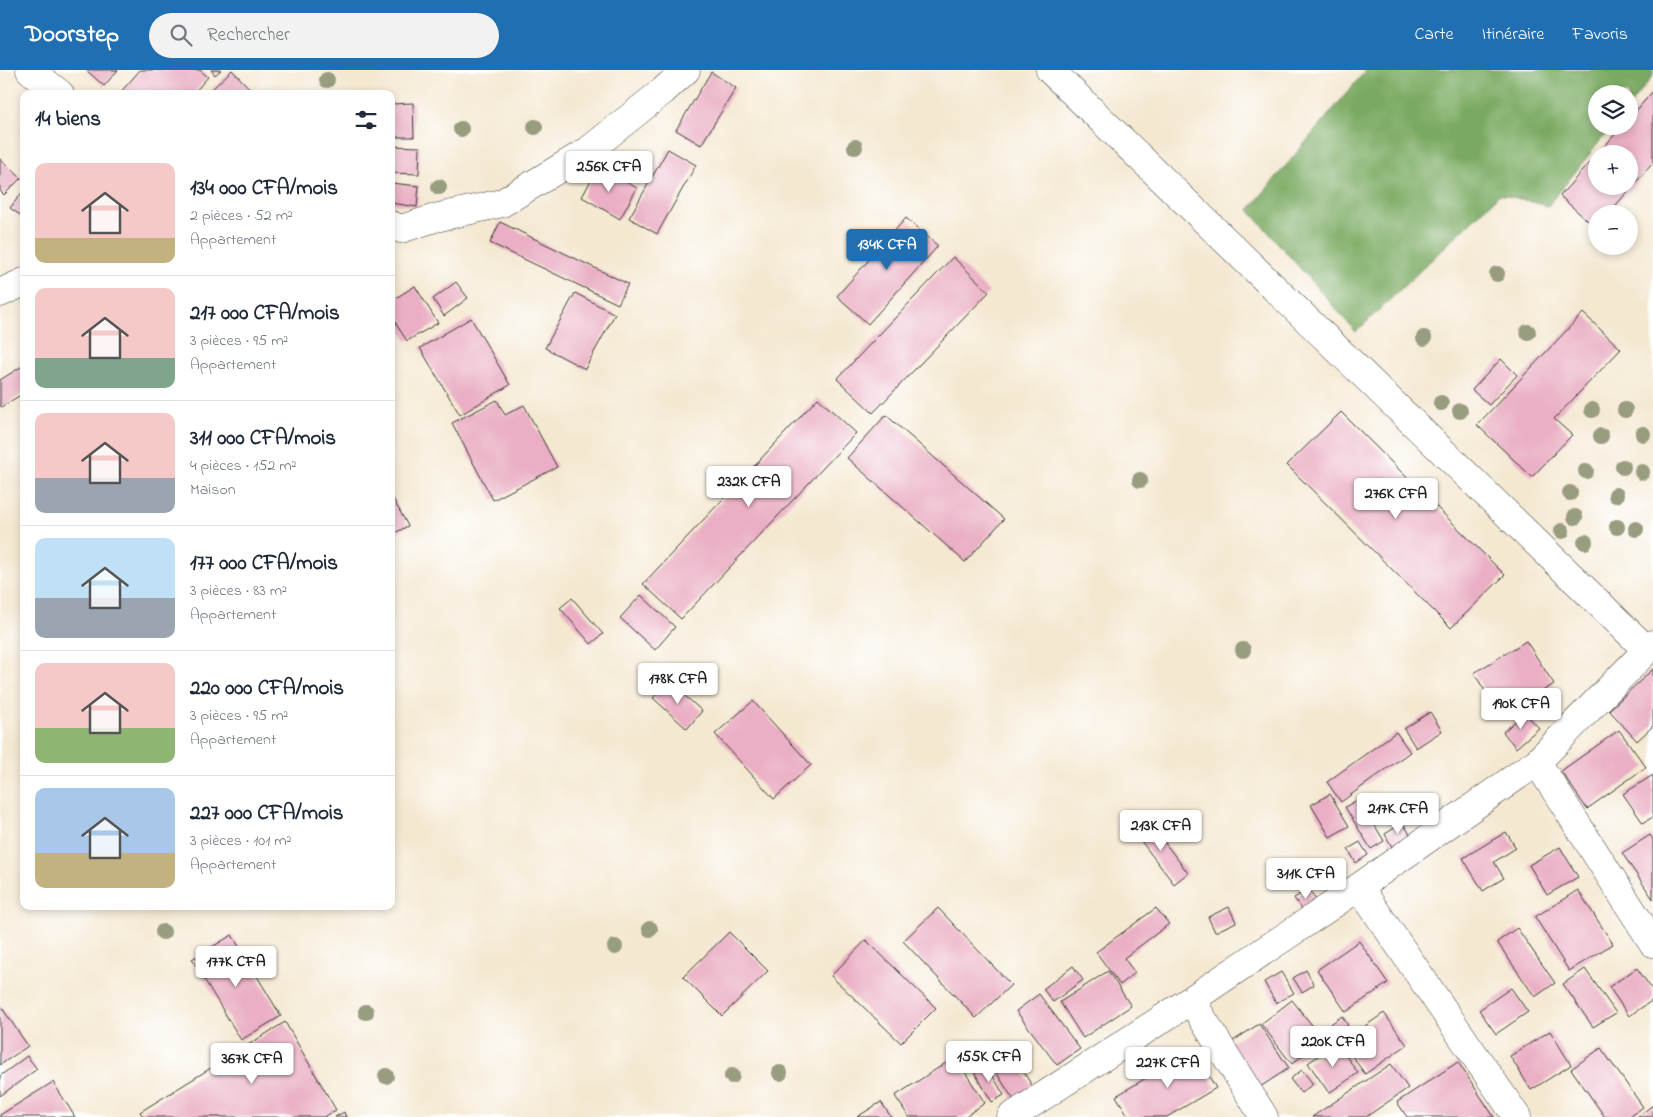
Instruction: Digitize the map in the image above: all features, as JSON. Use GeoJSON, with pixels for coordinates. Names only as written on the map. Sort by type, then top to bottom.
{"type":"FeatureCollection","features":[{"type":"Feature","properties":{"kind":"street"},"geometry":{"type":"LineString","coordinates":[[30,70],[55,90]]}},
{"type":"Feature","properties":{"kind":"street"},"geometry":{"type":"LineString","coordinates":[[395,227],[401,229],[435,218],[502,203],[588,151],[663,91],[686,70]]}},
{"type":"Feature","properties":{"kind":"street"},"geometry":{"type":"LineString","coordinates":[[1011,1117],[1191,1000],[1359,887],[1537,762],[1650,647],[1050,70]]}},
{"type":"Feature","properties":{"kind":"street"},"geometry":{"type":"LineString","coordinates":[[0,293],[20,284]]}},
{"type":"Feature","properties":{"kind":"street"},"geometry":{"type":"LineString","coordinates":[[1537,762],[1653,943]]}},
{"type":"Feature","properties":{"kind":"street"},"geometry":{"type":"LineString","coordinates":[[1359,887],[1517,1117]]}},
{"type":"Feature","properties":{"kind":"street"},"geometry":{"type":"LineString","coordinates":[[1191,1000],[1264,1117]]}},
{"type":"Feature","properties":{"kind":"green space"},"geometry":{"type":"Polygon","coordinates":[[[1366,70],[1653,70],[1653,76],[1638,95],[1638,85],[1588,85],[1588,135],[1605,135],[1597,145],[1588,145],[1588,156],[1548,206],[1500,194],[1356,332],[1249,210],[1366,70]]]}},
{"type":"Feature","properties":{"kind":"building"},"geometry":{"type":"Polygon","coordinates":[[[86,70],[118,70],[104,86],[86,70]]]}},
{"type":"Feature","properties":{"kind":"building"},"geometry":{"type":"Polygon","coordinates":[[[140,70],[200,70],[208,77],[197,90],[122,90],[140,70]]]}},
{"type":"Feature","properties":{"kind":"building"},"geometry":{"type":"Polygon","coordinates":[[[211,70],[221,70],[215,75],[211,70]]]}},
{"type":"Feature","properties":{"kind":"building"},"geometry":{"type":"Polygon","coordinates":[[[232,70],[251,90],[211,90],[232,70]]]}},
{"type":"Feature","properties":{"kind":"building"},"geometry":{"type":"Polygon","coordinates":[[[711,72],[736,88],[701,145],[676,130],[711,72]]]}},
{"type":"Feature","properties":{"kind":"building"},"geometry":{"type":"Polygon","coordinates":[[[1653,91],[1653,163],[1638,180],[1638,145],[1606,145],[1614,135],[1638,135],[1638,108],[1653,91]]]}},
{"type":"Feature","properties":{"kind":"building"},"geometry":{"type":"Polygon","coordinates":[[[413,103],[414,137],[395,137],[395,104],[413,103]]]}},
{"type":"Feature","properties":{"kind":"building"},"geometry":{"type":"Polygon","coordinates":[[[395,146],[420,147],[419,174],[395,173],[395,146]]]}},
{"type":"Feature","properties":{"kind":"building"},"geometry":{"type":"Polygon","coordinates":[[[668,149],[696,165],[657,234],[629,218],[668,149]]]}},
{"type":"Feature","properties":{"kind":"building"},"geometry":{"type":"Polygon","coordinates":[[[0,159],[20,179],[4,195],[0,191],[0,159]]]}},
{"type":"Feature","properties":{"kind":"building"},"geometry":{"type":"Polygon","coordinates":[[[1588,164],[1588,195],[1625,195],[1616,205],[1588,205],[1588,221],[1560,196],[1588,164]]]}},
{"type":"Feature","properties":{"kind":"building"},"geometry":{"type":"Polygon","coordinates":[[[598,167],[637,188],[620,219],[582,197],[598,167]]]}},
{"type":"Feature","properties":{"kind":"building"},"geometry":{"type":"Polygon","coordinates":[[[395,183],[419,186],[417,207],[395,204],[395,183]]]}},
{"type":"Feature","properties":{"kind":"building"},"geometry":{"type":"Polygon","coordinates":[[[20,195],[20,215],[10,208],[20,195]]]}},
{"type":"Feature","properties":{"kind":"building"},"geometry":{"type":"Polygon","coordinates":[[[906,218],[938,246],[868,324],[837,296],[906,218]]]}},
{"type":"Feature","properties":{"kind":"building"},"geometry":{"type":"Polygon","coordinates":[[[500,222],[628,284],[618,304],[490,243],[500,222]]]}},
{"type":"Feature","properties":{"kind":"building"},"geometry":{"type":"Polygon","coordinates":[[[953,257],[989,292],[873,413],[837,379],[953,257]]]}},
{"type":"Feature","properties":{"kind":"building"},"geometry":{"type":"Polygon","coordinates":[[[456,282],[468,298],[444,316],[433,299],[456,282]]]}},
{"type":"Feature","properties":{"kind":"building"},"geometry":{"type":"Polygon","coordinates":[[[415,286],[438,323],[407,341],[395,322],[395,298],[415,286]]]}},
{"type":"Feature","properties":{"kind":"building"},"geometry":{"type":"Polygon","coordinates":[[[575,293],[615,314],[585,369],[545,348],[575,293]]]}},
{"type":"Feature","properties":{"kind":"building"},"geometry":{"type":"Polygon","coordinates":[[[1583,313],[1621,349],[1554,419],[1572,435],[1532,477],[1477,425],[1583,313]]]}},
{"type":"Feature","properties":{"kind":"building"},"geometry":{"type":"Polygon","coordinates":[[[471,318],[510,385],[460,415],[420,348],[471,318]]]}},
{"type":"Feature","properties":{"kind":"building"},"geometry":{"type":"Polygon","coordinates":[[[1501,359],[1517,375],[1489,405],[1472,390],[1501,359]]]}},
{"type":"Feature","properties":{"kind":"building"},"geometry":{"type":"Polygon","coordinates":[[[20,368],[20,395],[1,407],[0,405],[0,380],[20,368]]]}},
{"type":"Feature","properties":{"kind":"building"},"geometry":{"type":"Polygon","coordinates":[[[818,398],[856,433],[681,619],[643,584],[818,398]]]}},
{"type":"Feature","properties":{"kind":"building"},"geometry":{"type":"Polygon","coordinates":[[[497,400],[505,415],[524,405],[557,467],[493,500],[452,423],[497,400]]]}},
{"type":"Feature","properties":{"kind":"building"},"geometry":{"type":"Polygon","coordinates":[[[1341,412],[1505,575],[1451,628],[1287,465],[1341,412]]]}},
{"type":"Feature","properties":{"kind":"building"},"geometry":{"type":"Polygon","coordinates":[[[886,415],[1004,519],[965,562],[847,458],[886,415]]]}},
{"type":"Feature","properties":{"kind":"building"},"geometry":{"type":"Polygon","coordinates":[[[395,502],[408,526],[395,533],[395,502]]]}},
{"type":"Feature","properties":{"kind":"building"},"geometry":{"type":"Polygon","coordinates":[[[641,595],[675,627],[655,650],[620,618],[641,595]]]}},
{"type":"Feature","properties":{"kind":"building"},"geometry":{"type":"Polygon","coordinates":[[[572,598],[603,634],[591,644],[560,608],[572,598]]]}},
{"type":"Feature","properties":{"kind":"building"},"geometry":{"type":"Polygon","coordinates":[[[1526,641],[1554,684],[1501,717],[1474,673],[1526,641]]]}},
{"type":"Feature","properties":{"kind":"building"},"geometry":{"type":"Polygon","coordinates":[[[1653,669],[1653,726],[1637,741],[1609,710],[1653,669]]]}},
{"type":"Feature","properties":{"kind":"building"},"geometry":{"type":"Polygon","coordinates":[[[668,681],[702,711],[687,729],[653,698],[668,681]]]}},
{"type":"Feature","properties":{"kind":"building"},"geometry":{"type":"Polygon","coordinates":[[[753,701],[811,765],[774,799],[715,734],[753,701]]]}},
{"type":"Feature","properties":{"kind":"building"},"geometry":{"type":"Polygon","coordinates":[[[1430,712],[1442,731],[1416,748],[1404,729],[1430,712]]]}},
{"type":"Feature","properties":{"kind":"building"},"geometry":{"type":"Polygon","coordinates":[[[1525,713],[1539,728],[1516,748],[1503,732],[1525,713]]]}},
{"type":"Feature","properties":{"kind":"building"},"geometry":{"type":"Polygon","coordinates":[[[1619,730],[1646,767],[1587,809],[1561,771],[1619,730]]]}},
{"type":"Feature","properties":{"kind":"building"},"geometry":{"type":"Polygon","coordinates":[[[1396,732],[1410,752],[1341,802],[1327,782],[1396,732]]]}},
{"type":"Feature","properties":{"kind":"building"},"geometry":{"type":"Polygon","coordinates":[[[1653,775],[1653,817],[1643,823],[1623,794],[1653,775]]]}},
{"type":"Feature","properties":{"kind":"building"},"geometry":{"type":"Polygon","coordinates":[[[1330,794],[1349,826],[1330,837],[1311,805],[1330,794]]]}},
{"type":"Feature","properties":{"kind":"building"},"geometry":{"type":"Polygon","coordinates":[[[1359,799],[1384,841],[1371,849],[1345,807],[1359,799]]]}},
{"type":"Feature","properties":{"kind":"building"},"geometry":{"type":"Polygon","coordinates":[[[1430,799],[1438,812],[1420,824],[1411,811],[1430,799]]]}},
{"type":"Feature","properties":{"kind":"building"},"geometry":{"type":"Polygon","coordinates":[[[1148,821],[1188,873],[1174,884],[1134,832],[1148,821]]]}},
{"type":"Feature","properties":{"kind":"building"},"geometry":{"type":"Polygon","coordinates":[[[1403,823],[1411,836],[1392,847],[1385,834],[1403,823]]]}},
{"type":"Feature","properties":{"kind":"building"},"geometry":{"type":"Polygon","coordinates":[[[1506,832],[1516,848],[1494,862],[1504,878],[1483,891],[1463,858],[1506,832]]]}},
{"type":"Feature","properties":{"kind":"building"},"geometry":{"type":"Polygon","coordinates":[[[1650,835],[1653,839],[1653,899],[1622,853],[1650,835]]]}},
{"type":"Feature","properties":{"kind":"building"},"geometry":{"type":"Polygon","coordinates":[[[1360,842],[1368,855],[1356,863],[1348,849],[1360,842]]]}},
{"type":"Feature","properties":{"kind":"building"},"geometry":{"type":"Polygon","coordinates":[[[1560,847],[1578,877],[1547,895],[1529,865],[1560,847]]]}},
{"type":"Feature","properties":{"kind":"building"},"geometry":{"type":"Polygon","coordinates":[[[1309,889],[1318,903],[1303,911],[1294,898],[1309,889]]]}},
{"type":"Feature","properties":{"kind":"building"},"geometry":{"type":"Polygon","coordinates":[[[1578,890],[1613,944],[1569,971],[1535,917],[1578,890]]]}},
{"type":"Feature","properties":{"kind":"building"},"geometry":{"type":"Polygon","coordinates":[[[1229,907],[1236,922],[1215,932],[1208,917],[1229,907]]]}},
{"type":"Feature","properties":{"kind":"building"},"geometry":{"type":"Polygon","coordinates":[[[938,908],[1011,985],[976,1018],[903,941],[938,908]]]}},
{"type":"Feature","properties":{"kind":"building"},"geometry":{"type":"Polygon","coordinates":[[[1156,908],[1169,924],[1124,958],[1135,973],[1120,985],[1096,952],[1156,908]]]}},
{"type":"Feature","properties":{"kind":"building"},"geometry":{"type":"Polygon","coordinates":[[[1517,928],[1555,983],[1535,997],[1497,942],[1517,928]]]}},
{"type":"Feature","properties":{"kind":"building"},"geometry":{"type":"Polygon","coordinates":[[[729,932],[768,971],[722,1016],[683,977],[729,932]]]}},
{"type":"Feature","properties":{"kind":"building"},"geometry":{"type":"Polygon","coordinates":[[[232,935],[281,1016],[241,1040],[192,959],[232,935]]]}},
{"type":"Feature","properties":{"kind":"building"},"geometry":{"type":"Polygon","coordinates":[[[866,940],[936,1008],[901,1043],[831,976],[866,940]]]}},
{"type":"Feature","properties":{"kind":"building"},"geometry":{"type":"Polygon","coordinates":[[[1359,941],[1388,983],[1346,1012],[1317,970],[1359,941]]]}},
{"type":"Feature","properties":{"kind":"building"},"geometry":{"type":"Polygon","coordinates":[[[1073,966],[1083,980],[1053,1002],[1043,989],[1073,966]]]}},
{"type":"Feature","properties":{"kind":"building"},"geometry":{"type":"Polygon","coordinates":[[[1637,968],[1653,991],[1653,1000],[1629,1016],[1609,987],[1637,968]]]}},
{"type":"Feature","properties":{"kind":"building"},"geometry":{"type":"Polygon","coordinates":[[[1585,969],[1616,1013],[1593,1027],[1563,984],[1585,969]]]}},
{"type":"Feature","properties":{"kind":"building"},"geometry":{"type":"Polygon","coordinates":[[[1306,970],[1314,985],[1302,992],[1293,978],[1306,970]]]}},
{"type":"Feature","properties":{"kind":"building"},"geometry":{"type":"Polygon","coordinates":[[[1108,971],[1131,1006],[1083,1038],[1060,1002],[1108,971]]]}},
{"type":"Feature","properties":{"kind":"building"},"geometry":{"type":"Polygon","coordinates":[[[1281,972],[1294,993],[1276,1003],[1264,982],[1281,972]]]}},
{"type":"Feature","properties":{"kind":"building"},"geometry":{"type":"Polygon","coordinates":[[[1511,988],[1528,1012],[1496,1034],[1479,1010],[1511,988]]]}},
{"type":"Feature","properties":{"kind":"building"},"geometry":{"type":"Polygon","coordinates":[[[1039,994],[1080,1049],[1057,1065],[1016,1011],[1039,994]]]}},
{"type":"Feature","properties":{"kind":"building"},"geometry":{"type":"Polygon","coordinates":[[[1292,1000],[1323,1039],[1292,1064],[1261,1024],[1292,1000]]]}},
{"type":"Feature","properties":{"kind":"building"},"geometry":{"type":"Polygon","coordinates":[[[0,1005],[28,1046],[0,1065],[0,1005]]]}},
{"type":"Feature","properties":{"kind":"building"},"geometry":{"type":"Polygon","coordinates":[[[1384,1013],[1407,1045],[1365,1074],[1342,1042],[1384,1013]]]}},
{"type":"Feature","properties":{"kind":"building"},"geometry":{"type":"Polygon","coordinates":[[[1342,1016],[1348,1025],[1334,1035],[1328,1026],[1342,1016]]]}},
{"type":"Feature","properties":{"kind":"building"},"geometry":{"type":"Polygon","coordinates":[[[285,1022],[336,1110],[324,1117],[143,1117],[140,1112],[285,1022]]]}},
{"type":"Feature","properties":{"kind":"building"},"geometry":{"type":"Polygon","coordinates":[[[1259,1024],[1289,1068],[1260,1087],[1230,1043],[1259,1024]]]}},
{"type":"Feature","properties":{"kind":"building"},"geometry":{"type":"Polygon","coordinates":[[[1550,1031],[1571,1065],[1531,1090],[1510,1056],[1550,1031]]]}},
{"type":"Feature","properties":{"kind":"building"},"geometry":{"type":"Polygon","coordinates":[[[1337,1043],[1358,1073],[1329,1093],[1308,1063],[1337,1043]]]}},
{"type":"Feature","properties":{"kind":"building"},"geometry":{"type":"Polygon","coordinates":[[[1601,1048],[1643,1107],[1630,1117],[1605,1117],[1571,1069],[1601,1048]]]}},
{"type":"Feature","properties":{"kind":"building"},"geometry":{"type":"Polygon","coordinates":[[[1193,1050],[1216,1088],[1167,1117],[1129,1117],[1116,1096],[1193,1050]]]}},
{"type":"Feature","properties":{"kind":"building"},"geometry":{"type":"Polygon","coordinates":[[[1012,1054],[1033,1087],[1013,1099],[993,1067],[1012,1054]]]}},
{"type":"Feature","properties":{"kind":"building"},"geometry":{"type":"Polygon","coordinates":[[[27,1056],[37,1069],[0,1096],[0,1076],[27,1056]]]}},
{"type":"Feature","properties":{"kind":"building"},"geometry":{"type":"Polygon","coordinates":[[[955,1057],[985,1103],[964,1117],[909,1117],[895,1096],[955,1057]]]}},
{"type":"Feature","properties":{"kind":"building"},"geometry":{"type":"Polygon","coordinates":[[[1458,1062],[1494,1117],[1407,1117],[1397,1102],[1458,1062]]]}},
{"type":"Feature","properties":{"kind":"building"},"geometry":{"type":"Polygon","coordinates":[[[985,1063],[1004,1095],[992,1102],[973,1070],[985,1063]]]}},
{"type":"Feature","properties":{"kind":"building"},"geometry":{"type":"Polygon","coordinates":[[[1391,1064],[1408,1088],[1366,1117],[1312,1117],[1391,1064]]]}},
{"type":"Feature","properties":{"kind":"building"},"geometry":{"type":"Polygon","coordinates":[[[1302,1070],[1313,1084],[1301,1093],[1290,1079],[1302,1070]]]}},
{"type":"Feature","properties":{"kind":"building"},"geometry":{"type":"Polygon","coordinates":[[[53,1082],[75,1117],[0,1117],[0,1115],[53,1082]]]}},
{"type":"Feature","properties":{"kind":"building"},"geometry":{"type":"Polygon","coordinates":[[[881,1102],[891,1117],[857,1117],[881,1102]]]}},
{"type":"Feature","properties":{"kind":"building"},"geometry":{"type":"Polygon","coordinates":[[[1653,1105],[1653,1117],[1637,1117],[1653,1105]]]}},
{"type":"Feature","properties":{"kind":"building"},"geometry":{"type":"Polygon","coordinates":[[[344,1112],[346,1117],[335,1117],[344,1112]]]}}]}
